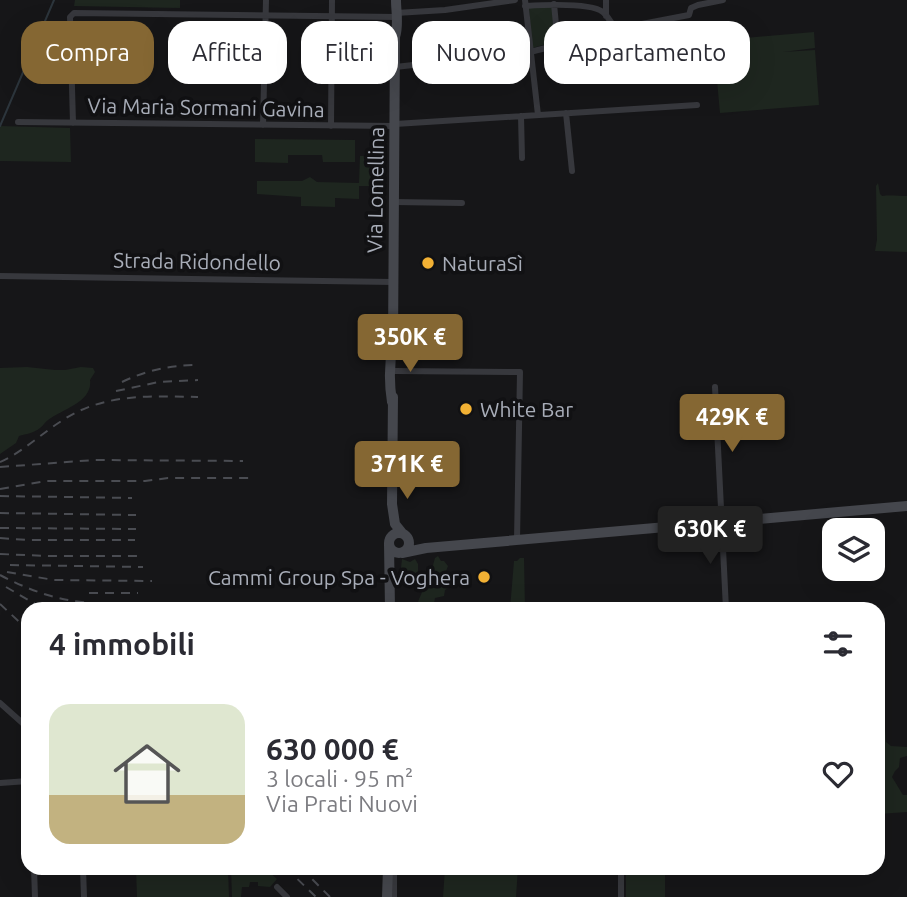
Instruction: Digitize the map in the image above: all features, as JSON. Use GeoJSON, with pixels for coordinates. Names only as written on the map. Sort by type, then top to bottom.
{"type":"FeatureCollection","features":[{"type":"Feature","properties":{"kind":"main road","name":"Via Lomellina"},"geometry":{"type":"LineString","coordinates":[[396,0],[397,21]]}},
{"type":"Feature","properties":{"kind":"main road","name":"Via Lomellina"},"geometry":{"type":"LineString","coordinates":[[392,402],[395,388],[395,84]]}},
{"type":"Feature","properties":{"kind":"main road","name":"Via Lomellina"},"geometry":{"type":"LineString","coordinates":[[390,579],[394,562],[407,549],[405,537],[393,519],[390,360],[393,345]]}},
{"type":"Feature","properties":{"kind":"main road","name":"Via Lomellina"},"geometry":{"type":"LineString","coordinates":[[390,602],[388,513],[391,477]]}},
{"type":"Feature","properties":{"kind":"main road"},"geometry":{"type":"LineString","coordinates":[[426,548],[396,534],[389,541],[393,552],[401,553],[426,548],[907,506]]}},
{"type":"Feature","properties":{"kind":"main road"},"geometry":{"type":"LineString","coordinates":[[387,897],[388,875]]}},
{"type":"Feature","properties":{"kind":"street"},"geometry":{"type":"LineString","coordinates":[[264,125],[266,0]]}},
{"type":"Feature","properties":{"kind":"street"},"geometry":{"type":"LineString","coordinates":[[331,126],[332,0]]}},
{"type":"Feature","properties":{"kind":"street"},"geometry":{"type":"LineString","coordinates":[[74,123],[70,18],[74,13],[396,16],[515,0]]}},
{"type":"Feature","properties":{"kind":"street"},"geometry":{"type":"LineString","coordinates":[[606,0],[607,17]]}},
{"type":"Feature","properties":{"kind":"street"},"geometry":{"type":"LineString","coordinates":[[660,21],[689,15],[690,0]]}},
{"type":"Feature","properties":{"kind":"street"},"geometry":{"type":"LineString","coordinates":[[691,8],[723,0]]}},
{"type":"Feature","properties":{"kind":"street"},"geometry":{"type":"LineString","coordinates":[[527,21],[525,3],[582,6],[603,12],[610,21]]}},
{"type":"Feature","properties":{"kind":"street"},"geometry":{"type":"LineString","coordinates":[[554,4],[556,21]]}},
{"type":"Feature","properties":{"kind":"street"},"geometry":{"type":"LineString","coordinates":[[538,115],[530,52],[544,48]]}},
{"type":"Feature","properties":{"kind":"street","name":"Via Maria Sormani Gavina"},"geometry":{"type":"LineString","coordinates":[[18,122],[395,125],[697,105]]}},
{"type":"Feature","properties":{"kind":"street"},"geometry":{"type":"LineString","coordinates":[[566,113],[572,171]]}},
{"type":"Feature","properties":{"kind":"street"},"geometry":{"type":"LineString","coordinates":[[521,116],[522,158]]}},
{"type":"Feature","properties":{"kind":"street"},"geometry":{"type":"LineString","coordinates":[[394,202],[462,203]]}},
{"type":"Feature","properties":{"kind":"street","name":"Strada Ridondello"},"geometry":{"type":"LineString","coordinates":[[0,276],[393,282]]}},
{"type":"Feature","properties":{"kind":"street"},"geometry":{"type":"LineString","coordinates":[[395,371],[520,372],[517,540]]}},
{"type":"Feature","properties":{"kind":"street"},"geometry":{"type":"LineString","coordinates":[[715,387],[726,602]]}},
{"type":"Feature","properties":{"kind":"street"},"geometry":{"type":"LineString","coordinates":[[0,703],[21,722]]}},
{"type":"Feature","properties":{"kind":"street"},"geometry":{"type":"LineString","coordinates":[[0,783],[21,782]]}},
{"type":"Feature","properties":{"kind":"street"},"geometry":{"type":"LineString","coordinates":[[34,875],[35,897]]}},
{"type":"Feature","properties":{"kind":"street"},"geometry":{"type":"LineString","coordinates":[[83,875],[84,897]]}},
{"type":"Feature","properties":{"kind":"street"},"geometry":{"type":"LineString","coordinates":[[394,875],[394,897]]}},
{"type":"Feature","properties":{"kind":"street"},"geometry":{"type":"LineString","coordinates":[[621,875],[621,897]]}},
{"type":"Feature","properties":{"kind":"street"},"geometry":{"type":"LineString","coordinates":[[278,887],[287,897]]}},
{"type":"Feature","properties":{"kind":"shaded area"},"geometry":{"type":"Polygon","coordinates":[[[75,0],[180,0],[180,8],[74,6],[75,0]]]}},
{"type":"Feature","properties":{"kind":"shaded area"},"geometry":{"type":"Polygon","coordinates":[[[553,7],[554,21],[544,21],[544,45],[532,48],[530,21],[529,8],[553,7]]]}},
{"type":"Feature","properties":{"kind":"shaded area"},"geometry":{"type":"Polygon","coordinates":[[[814,32],[815,48],[783,52],[815,50],[819,105],[720,113],[717,84],[750,84],[750,38],[814,32]]]}},
{"type":"Feature","properties":{"kind":"shaded area"},"geometry":{"type":"Polygon","coordinates":[[[0,126],[70,128],[71,162],[0,161],[0,126]]]}},
{"type":"Feature","properties":{"kind":"shaded area"},"geometry":{"type":"Polygon","coordinates":[[[255,139],[355,140],[355,162],[323,162],[322,155],[288,155],[288,163],[255,162],[255,139]]]}},
{"type":"Feature","properties":{"kind":"shaded area"},"geometry":{"type":"Polygon","coordinates":[[[360,156],[385,156],[384,186],[359,186],[359,199],[335,198],[335,207],[301,206],[301,197],[257,194],[257,181],[302,181],[310,177],[317,182],[359,183],[360,156]]]}},
{"type":"Feature","properties":{"kind":"shaded area"},"geometry":{"type":"Polygon","coordinates":[[[878,183],[882,196],[907,196],[907,252],[875,251],[878,183]]]}},
{"type":"Feature","properties":{"kind":"shaded area"},"geometry":{"type":"Polygon","coordinates":[[[81,367],[93,368],[95,372],[90,380],[90,388],[82,399],[48,420],[38,430],[19,436],[16,443],[0,454],[0,368],[65,370],[81,367]]]}},
{"type":"Feature","properties":{"kind":"shaded area"},"geometry":{"type":"Polygon","coordinates":[[[438,556],[448,566],[443,579],[450,576],[456,581],[445,590],[444,596],[435,598],[434,602],[418,602],[422,591],[411,576],[403,575],[402,559],[410,562],[415,559],[418,572],[424,571],[428,575],[438,556]]]}},
{"type":"Feature","properties":{"kind":"shaded area"},"geometry":{"type":"Polygon","coordinates":[[[524,558],[525,602],[511,602],[514,561],[524,558]]]}},
{"type":"Feature","properties":{"kind":"shaded area"},"geometry":{"type":"Polygon","coordinates":[[[885,729],[886,742],[891,746],[907,747],[907,756],[900,758],[899,767],[892,777],[903,795],[907,795],[907,812],[885,814],[885,729]]]}},
{"type":"Feature","properties":{"kind":"shaded area"},"geometry":{"type":"Polygon","coordinates":[[[136,875],[228,875],[229,897],[137,897],[136,875]]]}},
{"type":"Feature","properties":{"kind":"shaded area"},"geometry":{"type":"Polygon","coordinates":[[[231,875],[273,875],[277,879],[270,887],[250,882],[249,887],[242,887],[241,897],[232,897],[231,875]]]}},
{"type":"Feature","properties":{"kind":"shaded area"},"geometry":{"type":"Polygon","coordinates":[[[445,875],[518,875],[516,897],[443,897],[445,875]]]}},
{"type":"Feature","properties":{"kind":"shaded area"},"geometry":{"type":"Polygon","coordinates":[[[626,875],[665,875],[665,897],[626,897],[626,875]]]}},
{"type":"Feature","properties":{"kind":"waterway"},"geometry":{"type":"LineString","coordinates":[[0,126],[54,0]]}},
{"type":"Feature","properties":{"kind":"railway"},"geometry":{"type":"LineString","coordinates":[[122,382],[159,369],[198,365]]}},
{"type":"Feature","properties":{"kind":"railway"},"geometry":{"type":"LineString","coordinates":[[116,391],[159,382],[198,380]]}},
{"type":"Feature","properties":{"kind":"railway"},"geometry":{"type":"LineString","coordinates":[[0,462],[63,420],[95,405],[128,398],[198,397]]}},
{"type":"Feature","properties":{"kind":"railway"},"geometry":{"type":"LineString","coordinates":[[0,467],[94,460],[243,461]]}},
{"type":"Feature","properties":{"kind":"railway"},"geometry":{"type":"LineString","coordinates":[[0,489],[46,481],[253,478]]}},
{"type":"Feature","properties":{"kind":"railway"},"geometry":{"type":"LineString","coordinates":[[0,496],[132,498]]}},
{"type":"Feature","properties":{"kind":"railway"},"geometry":{"type":"LineString","coordinates":[[0,513],[136,515]]}},
{"type":"Feature","properties":{"kind":"railway"},"geometry":{"type":"LineString","coordinates":[[0,528],[136,529]]}},
{"type":"Feature","properties":{"kind":"railway"},"geometry":{"type":"LineString","coordinates":[[0,538],[135,540]]}},
{"type":"Feature","properties":{"kind":"railway"},"geometry":{"type":"LineString","coordinates":[[0,554],[138,556]]}},
{"type":"Feature","properties":{"kind":"railway"},"geometry":{"type":"LineString","coordinates":[[10,565],[143,567]]}},
{"type":"Feature","properties":{"kind":"railway"},"geometry":{"type":"LineString","coordinates":[[7,572],[54,580],[152,581]]}},
{"type":"Feature","properties":{"kind":"railway"},"geometry":{"type":"LineString","coordinates":[[0,575],[33,590],[80,602]]}},
{"type":"Feature","properties":{"kind":"railway"},"geometry":{"type":"LineString","coordinates":[[6,587],[32,602]]}},
{"type":"Feature","properties":{"kind":"railway"},"geometry":{"type":"LineString","coordinates":[[89,593],[138,593]]}},
{"type":"Feature","properties":{"kind":"railway"},"geometry":{"type":"LineString","coordinates":[[0,604],[21,624]]}},
{"type":"Feature","properties":{"kind":"railway"},"geometry":{"type":"LineString","coordinates":[[293,875],[316,897]]}},
{"type":"Feature","properties":{"kind":"railway"},"geometry":{"type":"LineString","coordinates":[[308,875],[330,897]]}},
{"type":"Feature","properties":{"kind":"place","name":"NaturaSì"},"geometry":{"type":"Point","coordinates":[428,263]}},
{"type":"Feature","properties":{"kind":"place","name":"White Bar"},"geometry":{"type":"Point","coordinates":[466,409]}},
{"type":"Feature","properties":{"kind":"place","name":"Cammi Group Spa - Voghera"},"geometry":{"type":"Point","coordinates":[484,577]}}]}
